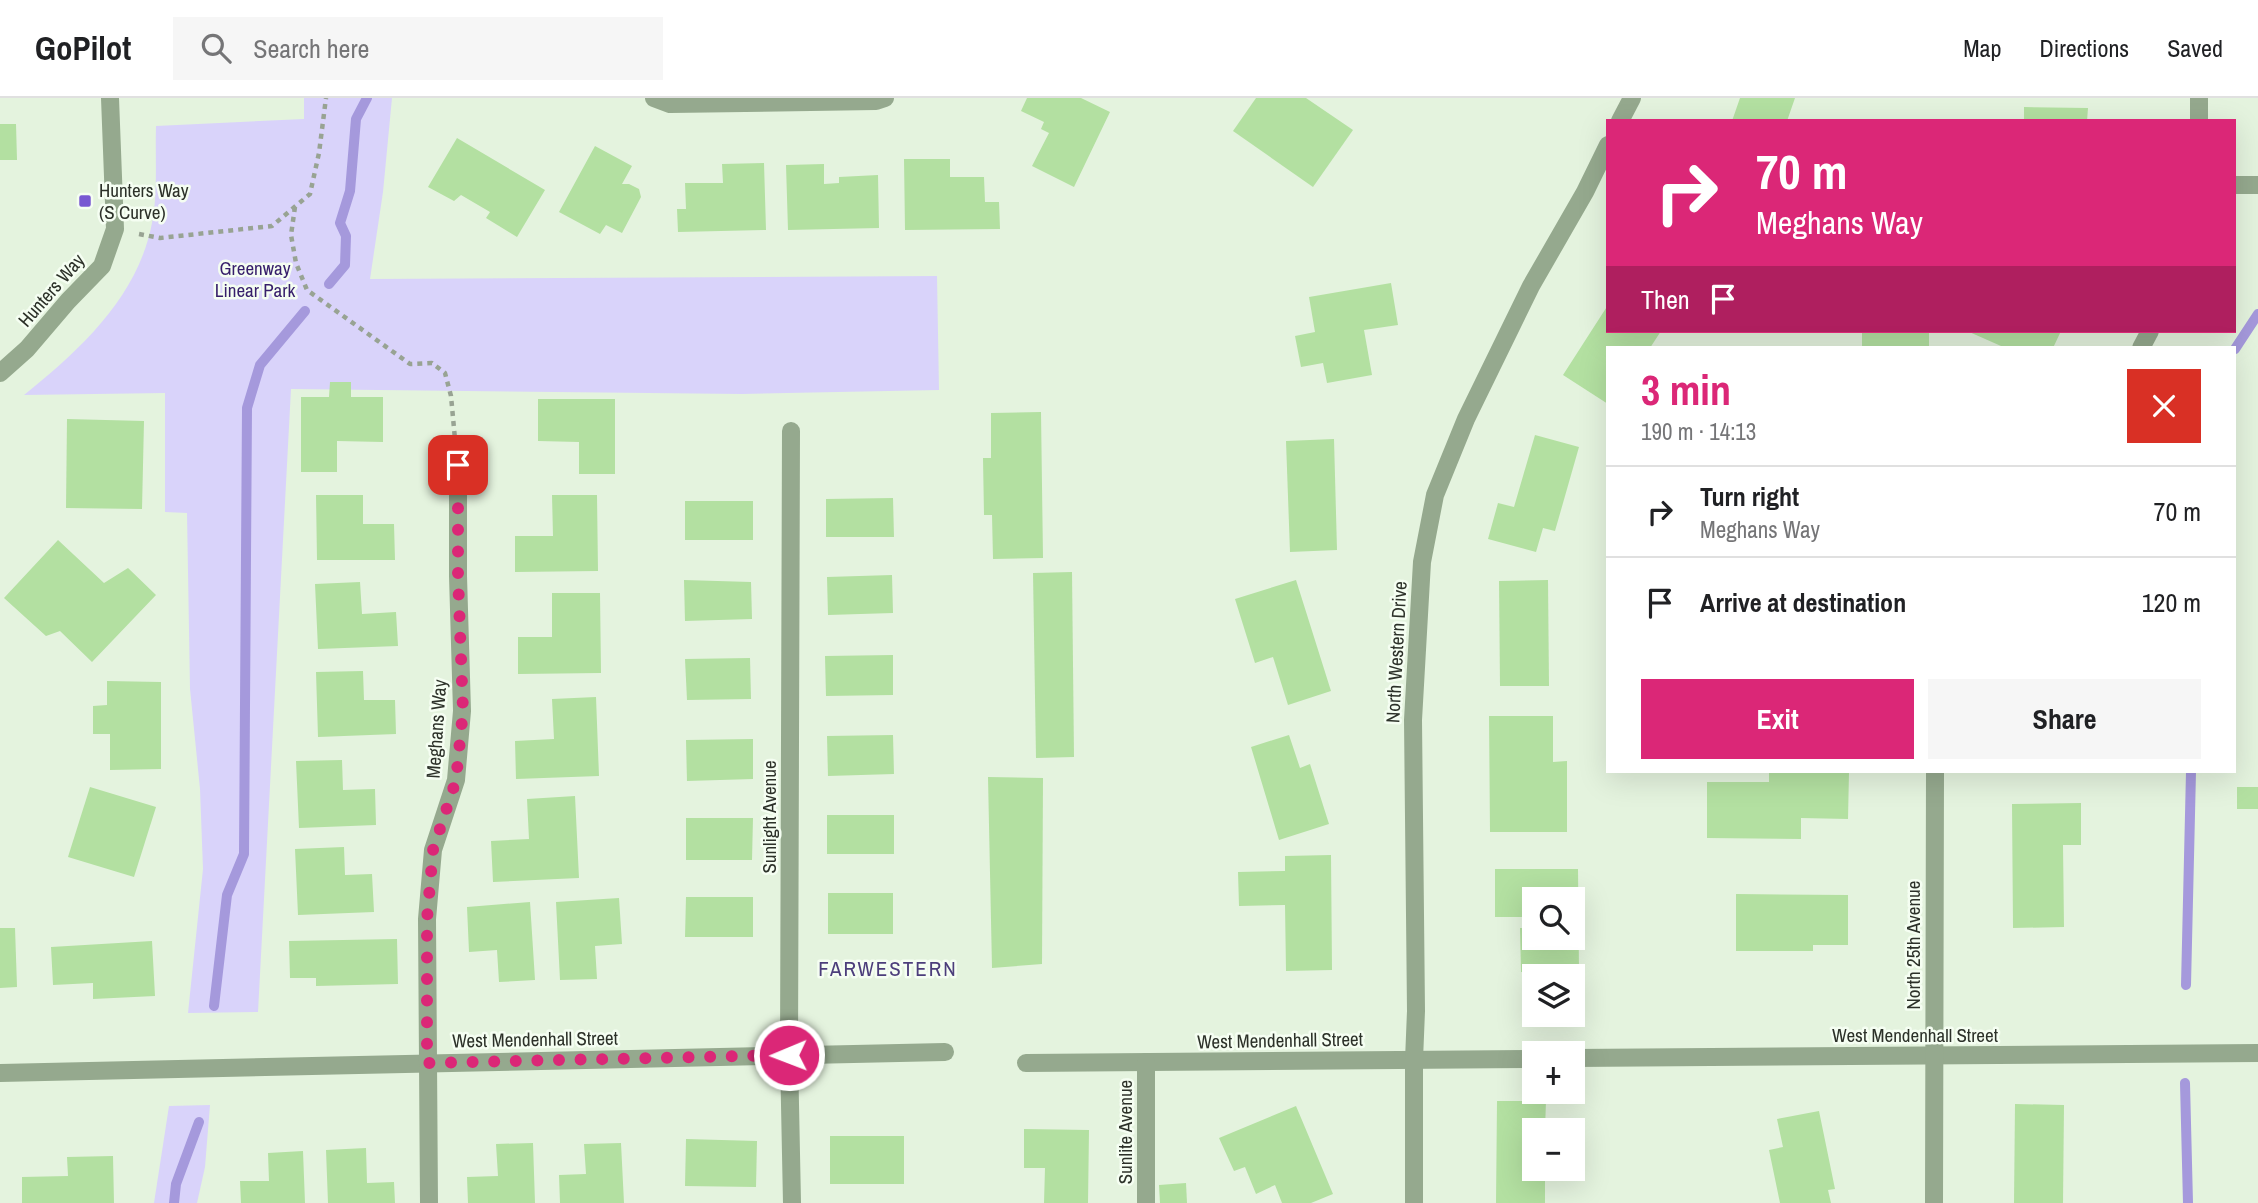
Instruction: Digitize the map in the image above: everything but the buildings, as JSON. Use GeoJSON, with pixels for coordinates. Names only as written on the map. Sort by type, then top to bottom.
{"type":"FeatureCollection","features":[{"type":"Feature","properties":{"kind":"street","name":"Hunters Way"},"geometry":{"type":"LineString","coordinates":[[0,373],[27,349],[102,266],[115,229],[110,98]]}},
{"type":"Feature","properties":{"kind":"street"},"geometry":{"type":"LineString","coordinates":[[654,98],[670,104],[721,104],[863,101],[885,98]]}},
{"type":"Feature","properties":{"kind":"street"},"geometry":{"type":"LineString","coordinates":[[1621,119],[1632,98]]}},
{"type":"Feature","properties":{"kind":"street"},"geometry":{"type":"LineString","coordinates":[[2199,98],[2199,119]]}},
{"type":"Feature","properties":{"kind":"street","name":"North Western Drive"},"geometry":{"type":"LineString","coordinates":[[1414,1203],[1413,1060],[1416,1011],[1413,720],[1422,562],[1435,495],[1466,419],[1531,286],[1585,192],[1606,149]]}},
{"type":"Feature","properties":{"kind":"street"},"geometry":{"type":"LineString","coordinates":[[2236,185],[2258,185]]}},
{"type":"Feature","properties":{"kind":"street","name":"Sunlight Avenue"},"geometry":{"type":"LineString","coordinates":[[791,431],[789,1055],[792,1203]]}},
{"type":"Feature","properties":{"kind":"street","name":"Meghans Way"},"geometry":{"type":"LineString","coordinates":[[429,1203],[427,919],[433,850],[456,780],[463,711],[458,576],[458,465]]}},
{"type":"Feature","properties":{"kind":"street","name":"North 25th Avenue"},"geometry":{"type":"LineString","coordinates":[[1934,1203],[1935,773]]}},
{"type":"Feature","properties":{"kind":"street","name":"West Mendenhall Street"},"geometry":{"type":"LineString","coordinates":[[0,1073],[945,1052]]}},
{"type":"Feature","properties":{"kind":"street","name":"West Mendenhall Street"},"geometry":{"type":"LineString","coordinates":[[1585,1058],[2258,1053]]}},
{"type":"Feature","properties":{"kind":"street","name":"West Mendenhall Street"},"geometry":{"type":"LineString","coordinates":[[1026,1063],[1522,1059]]}},
{"type":"Feature","properties":{"kind":"street","name":"Sunlite Avenue"},"geometry":{"type":"LineString","coordinates":[[1146,1062],[1146,1203]]}},
{"type":"Feature","properties":{"kind":"path"},"geometry":{"type":"LineString","coordinates":[[115,229],[160,238],[272,226],[310,194],[319,153],[326,98]]}},
{"type":"Feature","properties":{"kind":"path"},"geometry":{"type":"LineString","coordinates":[[295,207],[291,235],[296,263],[307,290],[410,364],[432,363],[444,373],[451,396],[458,465]]}},
{"type":"Feature","properties":{"kind":"green space","name":"Greenway Linear Park"},"geometry":{"type":"Polygon","coordinates":[[[304,98],[392,98],[383,192],[370,279],[937,276],[939,390],[742,394],[291,389],[258,1012],[188,1013],[203,869],[200,789],[190,689],[187,513],[165,512],[165,393],[24,395],[66,360],[104,320],[134,275],[145,250],[154,211],[156,126],[304,119],[304,98]]]}},
{"type":"Feature","properties":{"kind":"green space"},"geometry":{"type":"Polygon","coordinates":[[[210,1105],[205,1167],[197,1203],[154,1203],[169,1106],[210,1105]]]}},
{"type":"Feature","properties":{"kind":"waterway"},"geometry":{"type":"LineString","coordinates":[[329,284],[345,265],[346,236],[340,223],[350,191],[356,119],[367,98]]}},
{"type":"Feature","properties":{"kind":"waterway"},"geometry":{"type":"LineString","coordinates":[[214,1006],[227,895],[244,854],[247,408],[260,365],[305,311]]}},
{"type":"Feature","properties":{"kind":"waterway"},"geometry":{"type":"LineString","coordinates":[[2236,347],[2258,314]]}},
{"type":"Feature","properties":{"kind":"waterway"},"geometry":{"type":"LineString","coordinates":[[2186,985],[2191,773]]}},
{"type":"Feature","properties":{"kind":"waterway"},"geometry":{"type":"LineString","coordinates":[[2185,1083],[2188,1203]]}},
{"type":"Feature","properties":{"kind":"waterway"},"geometry":{"type":"LineString","coordinates":[[174,1203],[176,1184],[199,1122]]}},
{"type":"Feature","properties":{"kind":"place","name":"Hunters Way (S Curve)"},"geometry":{"type":"Point","coordinates":[85,201]}},
{"type":"Feature","properties":{"kind":"district","name":"FARWESTERN"},"geometry":{"type":"Point","coordinates":[888,968]}},
{"type":"Feature","properties":{"kind":"route"},"geometry":{"type":"LineString","coordinates":[[458,465],[458,576],[463,711],[456,780],[433,850],[427,919],[427,1063],[789,1055]]}}]}
